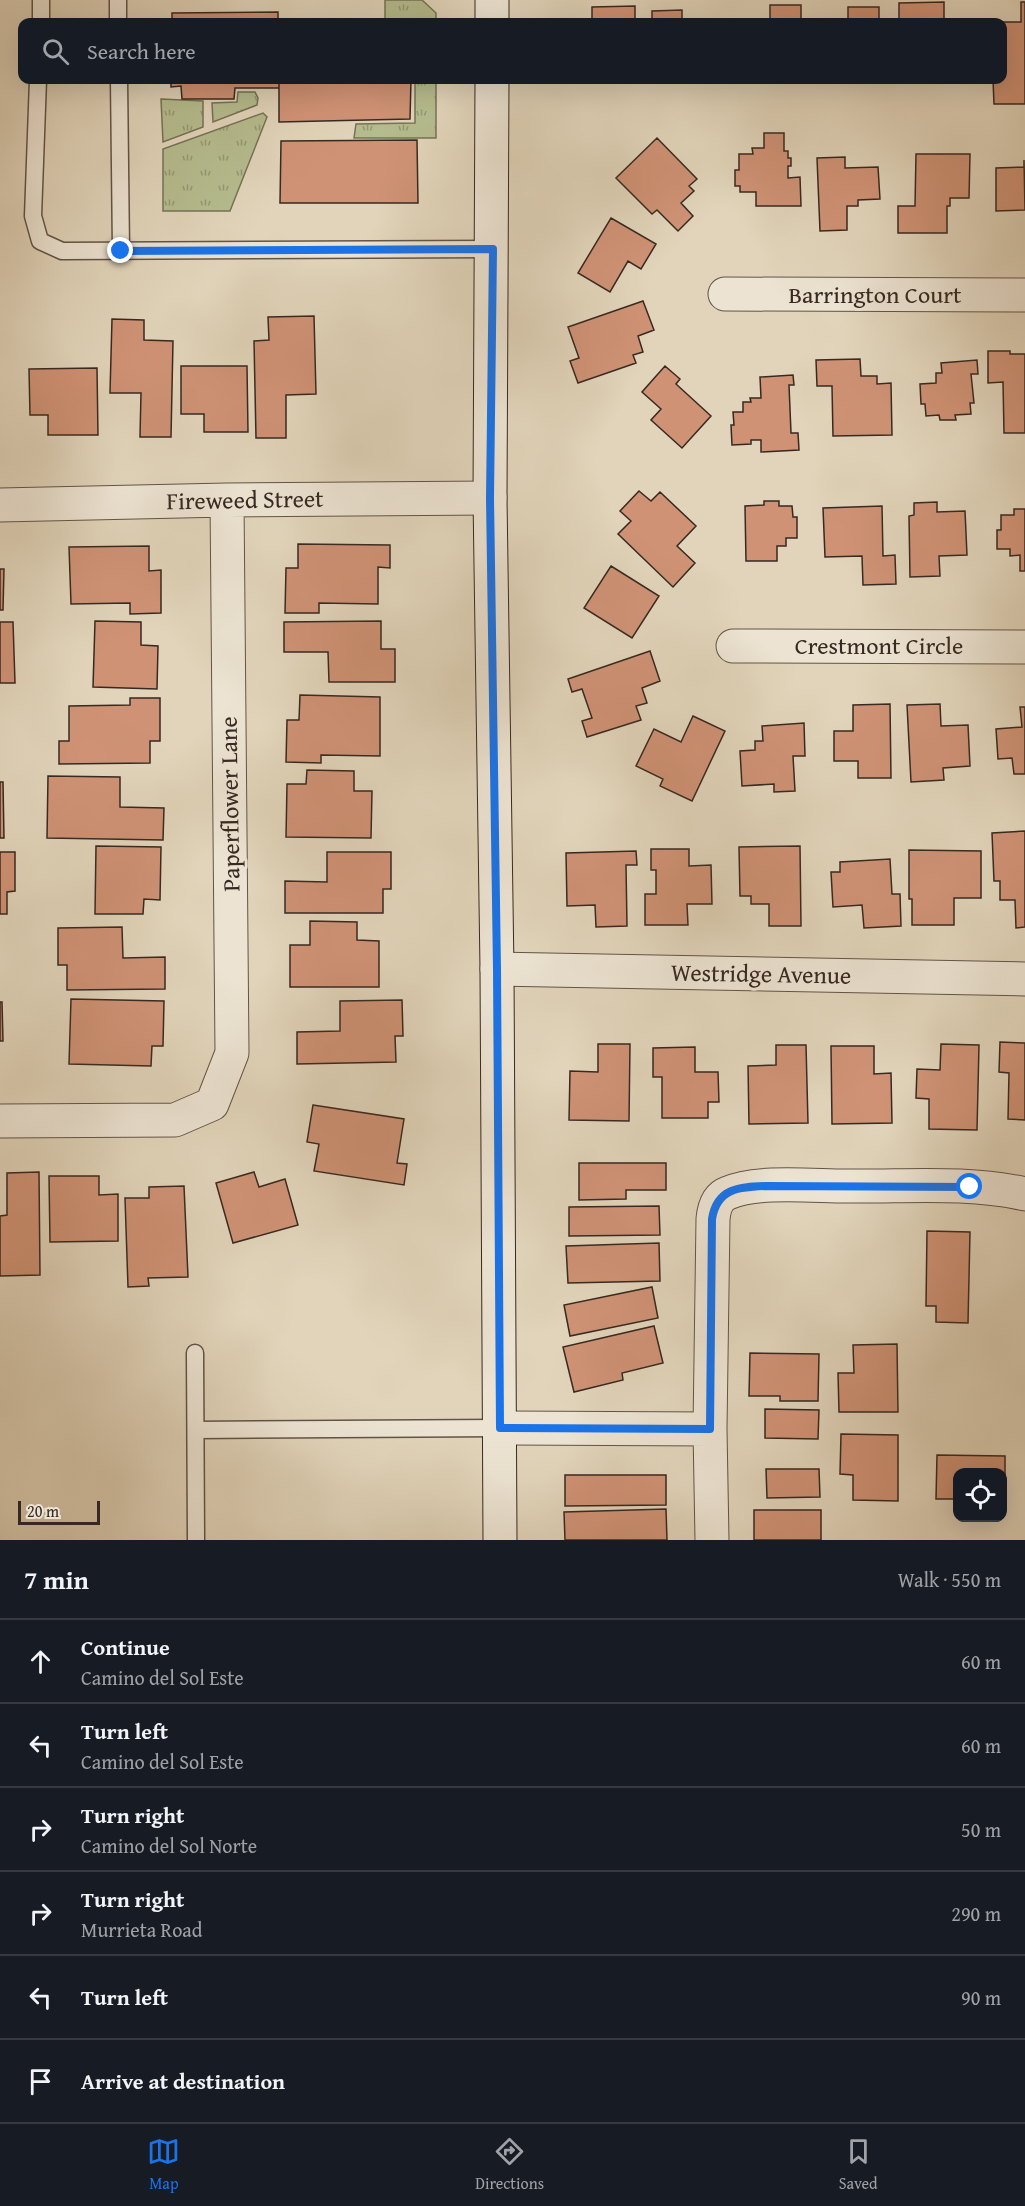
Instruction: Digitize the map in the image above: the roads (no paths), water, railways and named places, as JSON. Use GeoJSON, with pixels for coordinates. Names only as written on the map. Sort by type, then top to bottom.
{"type":"FeatureCollection","features":[{"type":"Feature","properties":{"kind":"street"},"geometry":{"type":"LineString","coordinates":[[492,0],[492,18]]}},
{"type":"Feature","properties":{"kind":"street"},"geometry":{"type":"LineString","coordinates":[[492,84],[490,498],[497,969],[500,1540]]}},
{"type":"Feature","properties":{"kind":"street","name":"Barrington Court"},"geometry":{"type":"LineString","coordinates":[[725,294],[1025,295]]}},
{"type":"Feature","properties":{"kind":"street","name":"Fireweed Street"},"geometry":{"type":"LineString","coordinates":[[0,505],[490,498]]}},
{"type":"Feature","properties":{"kind":"street","name":"Paperflower Lane"},"geometry":{"type":"LineString","coordinates":[[0,1122],[175,1120],[212,1104],[232,1053],[227,500]]}},
{"type":"Feature","properties":{"kind":"street","name":"Crestmont Circle"},"geometry":{"type":"LineString","coordinates":[[733,646],[1025,647]]}},
{"type":"Feature","properties":{"kind":"street","name":"Westridge Avenue"},"geometry":{"type":"LineString","coordinates":[[497,969],[1025,979]]}},
{"type":"Feature","properties":{"kind":"street"},"geometry":{"type":"LineString","coordinates":[[712,1540],[710,1429],[712,1219],[714,1207],[725,1194],[745,1187],[800,1186],[970,1187],[1008,1190],[1025,1194]]}},
{"type":"Feature","properties":{"kind":"street"},"geometry":{"type":"LineString","coordinates":[[500,1428],[710,1429]]}},
{"type":"Feature","properties":{"kind":"lane"},"geometry":{"type":"LineString","coordinates":[[40,18],[41,0]]}},
{"type":"Feature","properties":{"kind":"lane"},"geometry":{"type":"LineString","coordinates":[[118,0],[118,18]]}},
{"type":"Feature","properties":{"kind":"lane"},"geometry":{"type":"LineString","coordinates":[[38,84],[33,216],[40,241],[62,251],[493,249]]}},
{"type":"Feature","properties":{"kind":"lane"},"geometry":{"type":"LineString","coordinates":[[119,84],[121,251]]}},
{"type":"Feature","properties":{"kind":"lane"},"geometry":{"type":"LineString","coordinates":[[195,1353],[196,1540]]}},
{"type":"Feature","properties":{"kind":"lane"},"geometry":{"type":"LineString","coordinates":[[196,1430],[500,1428]]}}]}
